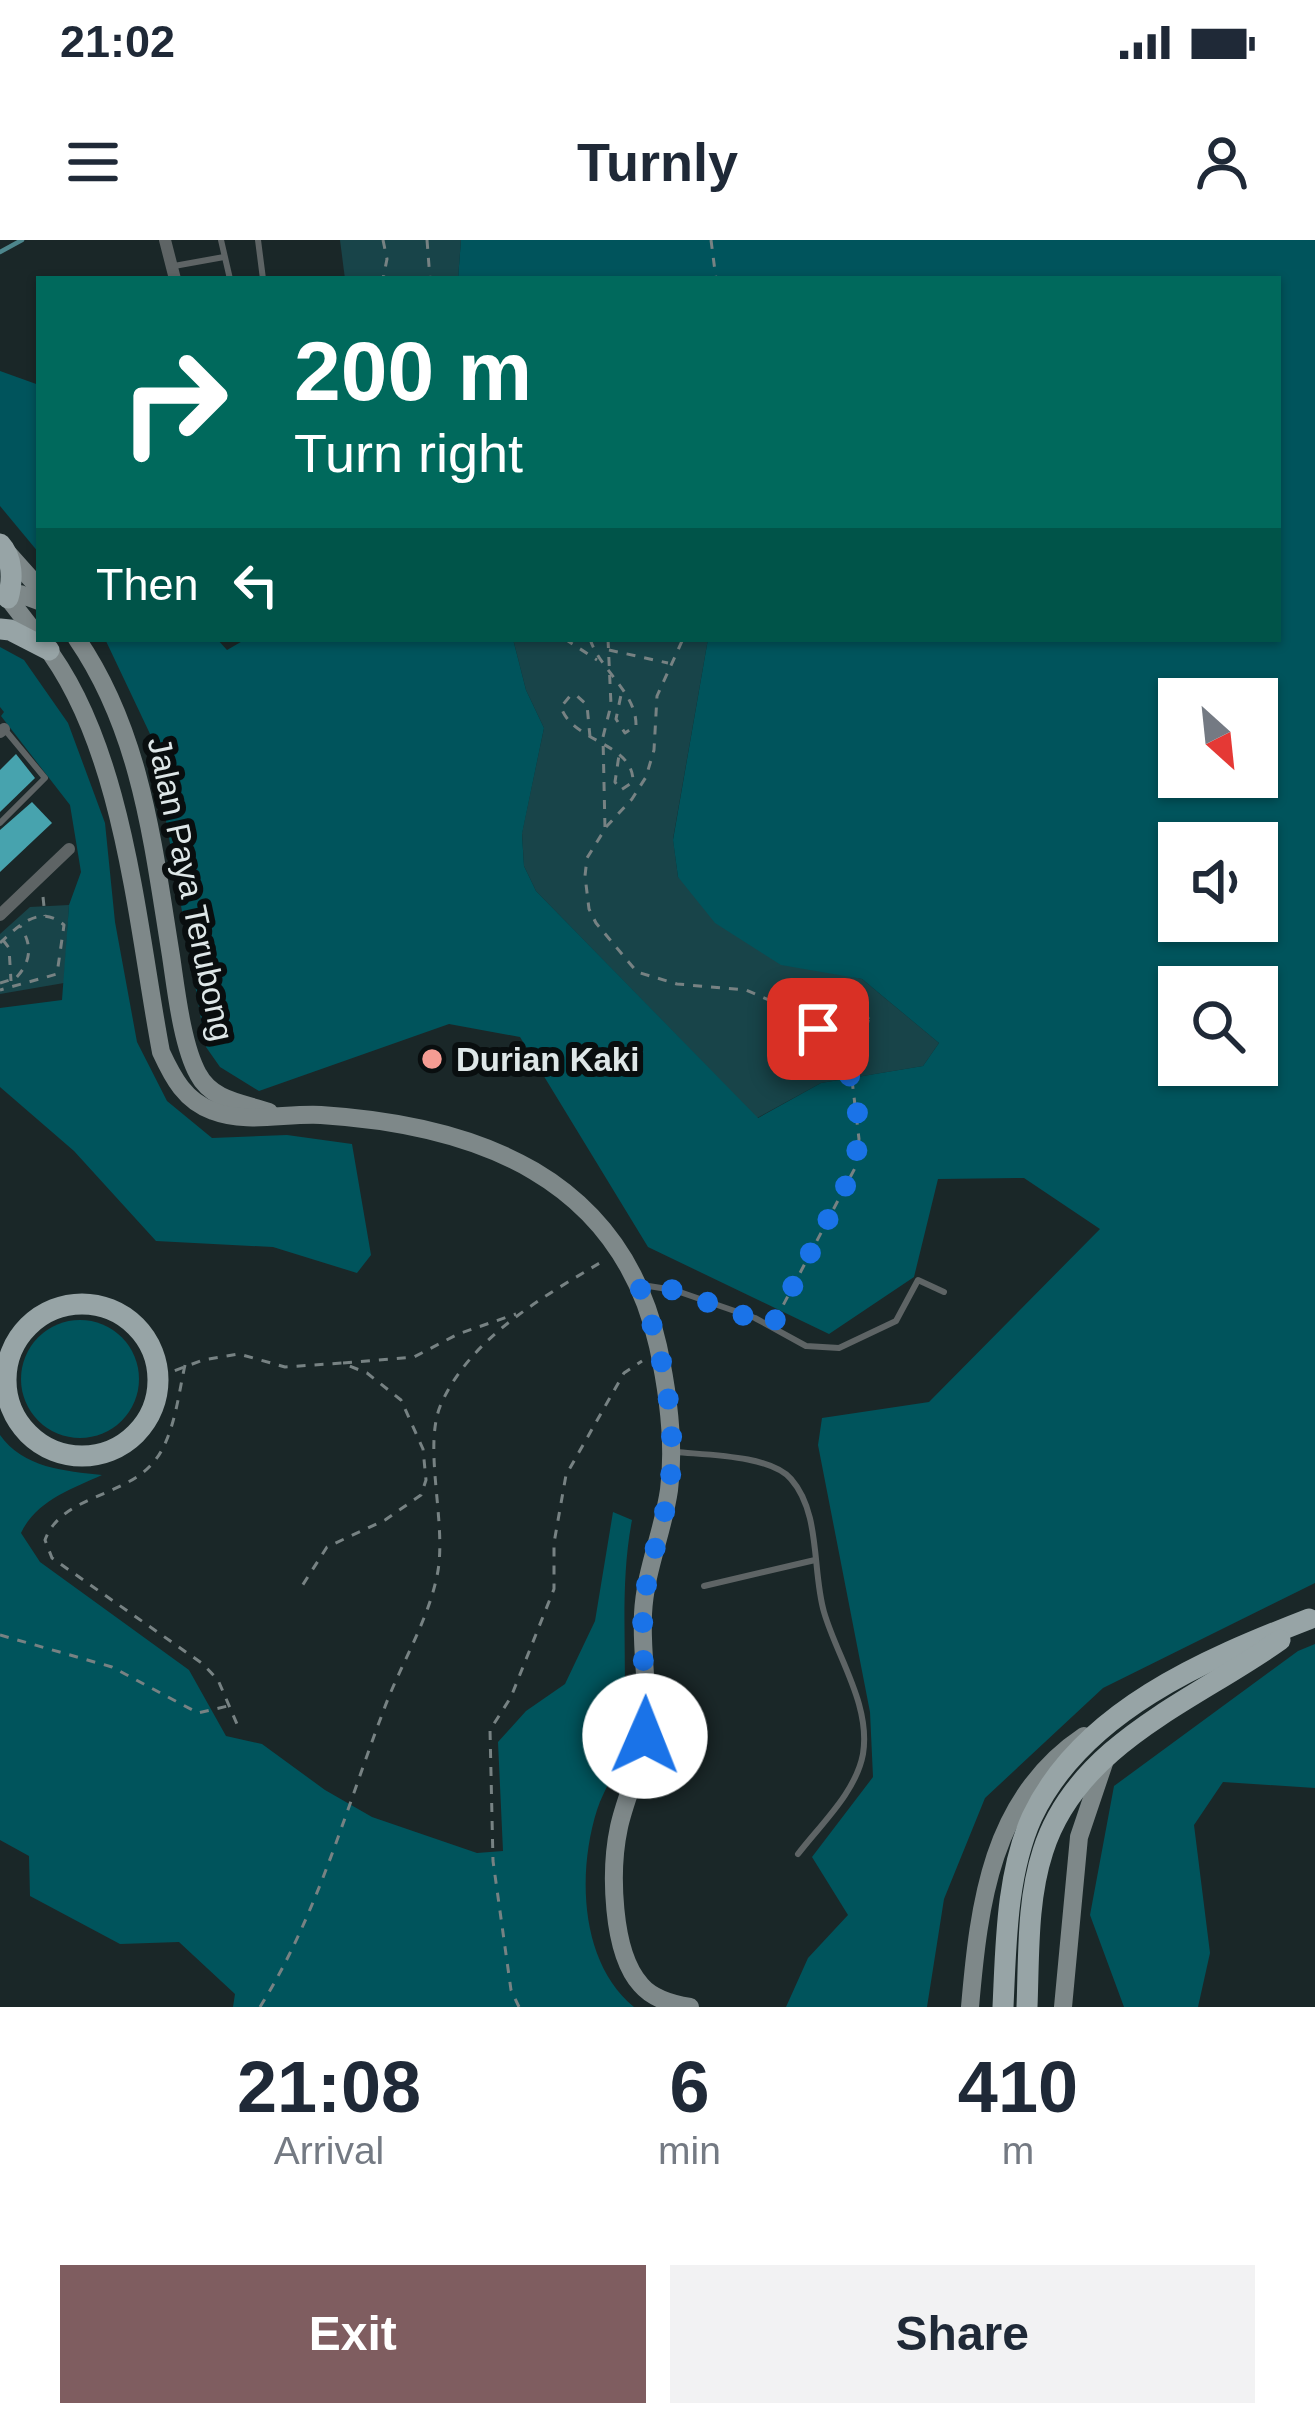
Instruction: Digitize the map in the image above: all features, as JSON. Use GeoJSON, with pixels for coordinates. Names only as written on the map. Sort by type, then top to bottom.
{"type":"FeatureCollection","features":[{"type":"Feature","properties":{"kind":"main road"},"geometry":{"type":"LineString","coordinates":[[3,547],[36,585]]}},
{"type":"Feature","properties":{"kind":"main road"},"geometry":{"type":"LineString","coordinates":[[3,547],[12,578],[3,598]]}},
{"type":"Feature","properties":{"kind":"main road"},"geometry":{"type":"LineString","coordinates":[[3,598],[20,594],[36,600]]}},
{"type":"Feature","properties":{"kind":"main road","name":"Jalan Paya Terubong"},"geometry":{"type":"LineString","coordinates":[[3,598],[36,635]]}},
{"type":"Feature","properties":{"kind":"main road"},"geometry":{"type":"LineString","coordinates":[[0,629],[36,640]]}},
{"type":"Feature","properties":{"kind":"main road","name":"Jalan Paya Terubong"},"geometry":{"type":"LineString","coordinates":[[42,642],[76,700],[116,801],[161,1052],[173,1078],[190,1099],[212,1111],[235,1117],[273,1114]]}},
{"type":"Feature","properties":{"kind":"main road","name":"Jalan Paya Terubong"},"geometry":{"type":"LineString","coordinates":[[79,642],[132,750],[151,832],[174,980],[197,1074],[210,1090],[231,1102],[273,1114]]}},
{"type":"Feature","properties":{"kind":"main road"},"geometry":{"type":"LineString","coordinates":[[273,1114],[367,1119],[494,1148],[564,1189],[593,1216],[620,1250],[639,1285],[659,1350],[672,1452],[669,1492],[647,1578],[643,1616],[645,1736],[620,1823],[614,1899],[623,1945],[640,1984],[656,1997],[690,2007]]}},
{"type":"Feature","properties":{"kind":"main road"},"geometry":{"type":"LineString","coordinates":[[64,1306],[108,1308],[128,1319],[144,1335],[158,1377],[155,1402],[144,1424],[127,1441],[105,1452],[81,1456],[46,1446],[18,1423],[4,1397],[11,1351],[25,1329],[64,1306]]}},
{"type":"Feature","properties":{"kind":"main road"},"geometry":{"type":"LineString","coordinates":[[0,1326],[25,1329]]}},
{"type":"Feature","properties":{"kind":"main road"},"geometry":{"type":"LineString","coordinates":[[970,2007],[978,1914],[988,1869],[1020,1800],[1040,1774],[1072,1744],[1112,1717],[1260,1638],[1312,1617]]}},
{"type":"Feature","properties":{"kind":"main road"},"geometry":{"type":"LineString","coordinates":[[1027,2007],[1032,1901],[1043,1849],[1078,1785],[1139,1728],[1230,1676],[1312,1617]]}},
{"type":"Feature","properties":{"kind":"main road"},"geometry":{"type":"LineString","coordinates":[[1003,2007],[1012,1891],[1031,1819],[1049,1788],[1112,1717]]}},
{"type":"Feature","properties":{"kind":"main road"},"geometry":{"type":"LineString","coordinates":[[1064,2007],[1079,1837],[1106,1759]]}},
{"type":"Feature","properties":{"kind":"street"},"geometry":{"type":"LineString","coordinates":[[168,240],[174,273]]}},
{"type":"Feature","properties":{"kind":"street"},"geometry":{"type":"LineString","coordinates":[[0,915],[69,849]]}},
{"type":"Feature","properties":{"kind":"lane"},"geometry":{"type":"LineString","coordinates":[[221,240],[229,276]]}},
{"type":"Feature","properties":{"kind":"lane"},"geometry":{"type":"LineString","coordinates":[[258,240],[263,276]]}},
{"type":"Feature","properties":{"kind":"lane"},"geometry":{"type":"LineString","coordinates":[[174,273],[224,257]]}},
{"type":"Feature","properties":{"kind":"lane"},"geometry":{"type":"LineString","coordinates":[[0,823],[45,778],[2,730]]}},
{"type":"Feature","properties":{"kind":"lane"},"geometry":{"type":"LineString","coordinates":[[639,1285],[674,1290],[772,1326],[806,1346],[839,1348],[896,1321],[918,1280],[944,1292]]}},
{"type":"Feature","properties":{"kind":"lane"},"geometry":{"type":"LineString","coordinates":[[672,1452],[744,1458],[789,1476],[807,1508],[824,1612],[861,1715],[864,1749],[857,1778],[798,1854]]}},
{"type":"Feature","properties":{"kind":"lane"},"geometry":{"type":"LineString","coordinates":[[704,1586],[815,1560]]}},
{"type":"Feature","properties":{"kind":"path"},"geometry":{"type":"LineString","coordinates":[[383,240],[387,259],[384,276]]}},
{"type":"Feature","properties":{"kind":"path"},"geometry":{"type":"LineString","coordinates":[[427,240],[430,276]]}},
{"type":"Feature","properties":{"kind":"path"},"geometry":{"type":"LineString","coordinates":[[711,240],[716,276]]}},
{"type":"Feature","properties":{"kind":"path"},"geometry":{"type":"LineString","coordinates":[[570,642],[599,661]]}},
{"type":"Feature","properties":{"kind":"path"},"geometry":{"type":"LineString","coordinates":[[591,642],[599,661],[622,690],[638,718],[625,733],[616,719],[622,690]]}},
{"type":"Feature","properties":{"kind":"path"},"geometry":{"type":"LineString","coordinates":[[605,829],[604,744],[611,705],[608,642]]}},
{"type":"Feature","properties":{"kind":"path"},"geometry":{"type":"LineString","coordinates":[[681,642],[657,696],[654,750],[646,777],[587,858],[586,894],[596,923],[637,972],[677,984],[746,990],[799,1013],[847,1062],[859,1139],[855,1168],[772,1326]]}},
{"type":"Feature","properties":{"kind":"path"},"geometry":{"type":"LineString","coordinates":[[609,650],[670,663]]}},
{"type":"Feature","properties":{"kind":"path"},"geometry":{"type":"LineString","coordinates":[[590,737],[586,705],[576,695],[570,696],[561,707],[563,716],[590,737],[619,755],[634,776],[622,790],[615,782],[619,755]]}},
{"type":"Feature","properties":{"kind":"path"},"geometry":{"type":"LineString","coordinates":[[44,906],[45,916]]}},
{"type":"Feature","properties":{"kind":"path"},"geometry":{"type":"LineString","coordinates":[[0,986],[11,988],[51,978],[60,969],[64,925],[58,918],[27,919],[2,942],[9,948],[11,988]]}},
{"type":"Feature","properties":{"kind":"path"},"geometry":{"type":"LineString","coordinates":[[0,986],[11,981],[29,958],[28,941],[19,925]]}},
{"type":"Feature","properties":{"kind":"path"},"geometry":{"type":"LineString","coordinates":[[2,952],[9,948]]}},
{"type":"Feature","properties":{"kind":"path"},"geometry":{"type":"LineString","coordinates":[[857,1005],[867,1016],[867,1026],[860,1034],[850,1036],[838,1026],[837,1016],[847,1006],[857,1005]]}},
{"type":"Feature","properties":{"kind":"path"},"geometry":{"type":"LineString","coordinates":[[799,1033],[787,1053],[772,1052],[774,1041],[799,1033],[849,1022]]}},
{"type":"Feature","properties":{"kind":"path"},"geometry":{"type":"LineString","coordinates":[[260,2007],[282,1972],[324,1879],[384,1708],[425,1614],[440,1553],[434,1430],[441,1404],[492,1336],[620,1250]]}},
{"type":"Feature","properties":{"kind":"path"},"geometry":{"type":"LineString","coordinates":[[158,1377],[185,1365],[239,1354],[285,1367],[414,1357],[458,1334],[524,1312]]}},
{"type":"Feature","properties":{"kind":"path"},"geometry":{"type":"LineString","coordinates":[[519,2007],[511,1990],[493,1861],[490,1730],[511,1697],[554,1589],[554,1544],[566,1474],[624,1373],[659,1350]]}},
{"type":"Feature","properties":{"kind":"path"},"geometry":{"type":"LineString","coordinates":[[302,1586],[327,1546],[422,1495],[426,1480],[423,1449],[401,1400],[367,1373],[342,1363]]}},
{"type":"Feature","properties":{"kind":"path"},"geometry":{"type":"LineString","coordinates":[[185,1365],[170,1426],[155,1461],[132,1482],[84,1502],[50,1525],[45,1540],[52,1558],[203,1664],[218,1680],[237,1724]]}},
{"type":"Feature","properties":{"kind":"path"},"geometry":{"type":"LineString","coordinates":[[0,1635],[112,1667],[198,1713],[230,1705]]}},
{"type":"Feature","properties":{"kind":"shaded area"},"geometry":{"type":"Polygon","coordinates":[[[340,240],[461,240],[458,276],[345,276],[340,240]]]}},
{"type":"Feature","properties":{"kind":"shaded area"},"geometry":{"type":"Polygon","coordinates":[[[461,240],[1315,240],[1315,1583],[1103,1688],[985,1798],[944,1899],[927,2007],[786,2007],[808,1958],[848,1915],[812,1857],[873,1777],[870,1712],[818,1445],[822,1418],[929,1402],[1100,1229],[1024,1178],[938,1179],[914,1277],[829,1334],[648,1247],[520,1037],[449,1024],[259,1091],[220,1067],[206,1047],[151,736],[106,642],[220,642],[227,650],[241,642],[514,642],[526,690],[544,728],[522,834],[524,866],[536,891],[758,1118],[821,1083],[923,1066],[939,1043],[862,979],[781,965],[715,923],[678,877],[673,840],[707,642],[1281,642],[1281,276],[458,276],[461,240]]]}},
{"type":"Feature","properties":{"kind":"shaded area"},"geometry":{"type":"Polygon","coordinates":[[[0,371],[36,384],[36,549],[0,506],[0,371]]]}},
{"type":"Feature","properties":{"kind":"shaded area"},"geometry":{"type":"Polygon","coordinates":[[[514,642],[707,642],[673,839],[678,877],[844,975],[862,979],[939,1043],[923,1066],[821,1083],[757,1118],[536,891],[524,866],[522,833],[544,728],[526,690],[514,642]]]}},
{"type":"Feature","properties":{"kind":"shaded area"},"geometry":{"type":"Polygon","coordinates":[[[0,647],[24,660],[68,723],[105,823],[115,922],[137,1042],[167,1101],[212,1138],[287,1135],[352,1144],[371,1255],[357,1273],[273,1247],[156,1241],[74,1151],[0,1087],[0,1008],[62,1000],[69,905],[81,872],[70,805],[1,716],[0,647]]]}},
{"type":"Feature","properties":{"kind":"shaded area"},"geometry":{"type":"Polygon","coordinates":[[[69,905],[64,983],[0,994],[0,934],[30,907],[69,905]]]}},
{"type":"Feature","properties":{"kind":"shaded area"},"geometry":{"type":"Polygon","coordinates":[[[80,1320],[103,1325],[122,1337],[134,1356],[139,1379],[134,1402],[122,1421],[103,1433],[80,1438],[57,1433],[38,1421],[26,1402],[21,1379],[26,1356],[38,1337],[57,1325],[80,1320]]]}},
{"type":"Feature","properties":{"kind":"shaded area"},"geometry":{"type":"Polygon","coordinates":[[[0,1435],[33,1461],[102,1475],[45,1504],[21,1533],[40,1562],[189,1670],[226,1736],[262,1744],[372,1817],[477,1853],[503,1851],[498,1742],[526,1711],[565,1684],[595,1621],[613,1512],[632,1520],[626,1575],[623,1741],[591,1835],[586,1888],[593,1942],[603,1967],[634,2007],[233,2007],[235,1994],[179,1942],[120,1944],[30,1896],[29,1856],[0,1840],[0,1435]]]}},
{"type":"Feature","properties":{"kind":"shaded area"},"geometry":{"type":"Polygon","coordinates":[[[1315,1644],[1315,1788],[1223,1782],[1194,1825],[1210,1953],[1198,2007],[1124,2007],[1090,1915],[1114,1786],[1298,1651],[1315,1644]]]}},
{"type":"Feature","properties":{"kind":"building"},"geometry":{"type":"Polygon","coordinates":[[[16,754],[35,778],[0,812],[0,770],[16,754]]]}},
{"type":"Feature","properties":{"kind":"building"},"geometry":{"type":"Polygon","coordinates":[[[32,802],[52,823],[0,872],[0,830],[32,802]]]}},
{"type":"Feature","properties":{"kind":"waterway"},"geometry":{"type":"LineString","coordinates":[[0,252],[22,240]]}},
{"type":"Feature","properties":{"kind":"place","name":"Durian Kaki"},"geometry":{"type":"Point","coordinates":[432,1059]}},
{"type":"Feature","properties":{"kind":"route"},"geometry":{"type":"LineString","coordinates":[[645,1736],[643,1616],[647,1578],[669,1492],[672,1452],[659,1350],[639,1285],[674,1290],[772,1326],[855,1168],[859,1139],[852,1079],[839,1050],[818,1029]]}}]}
